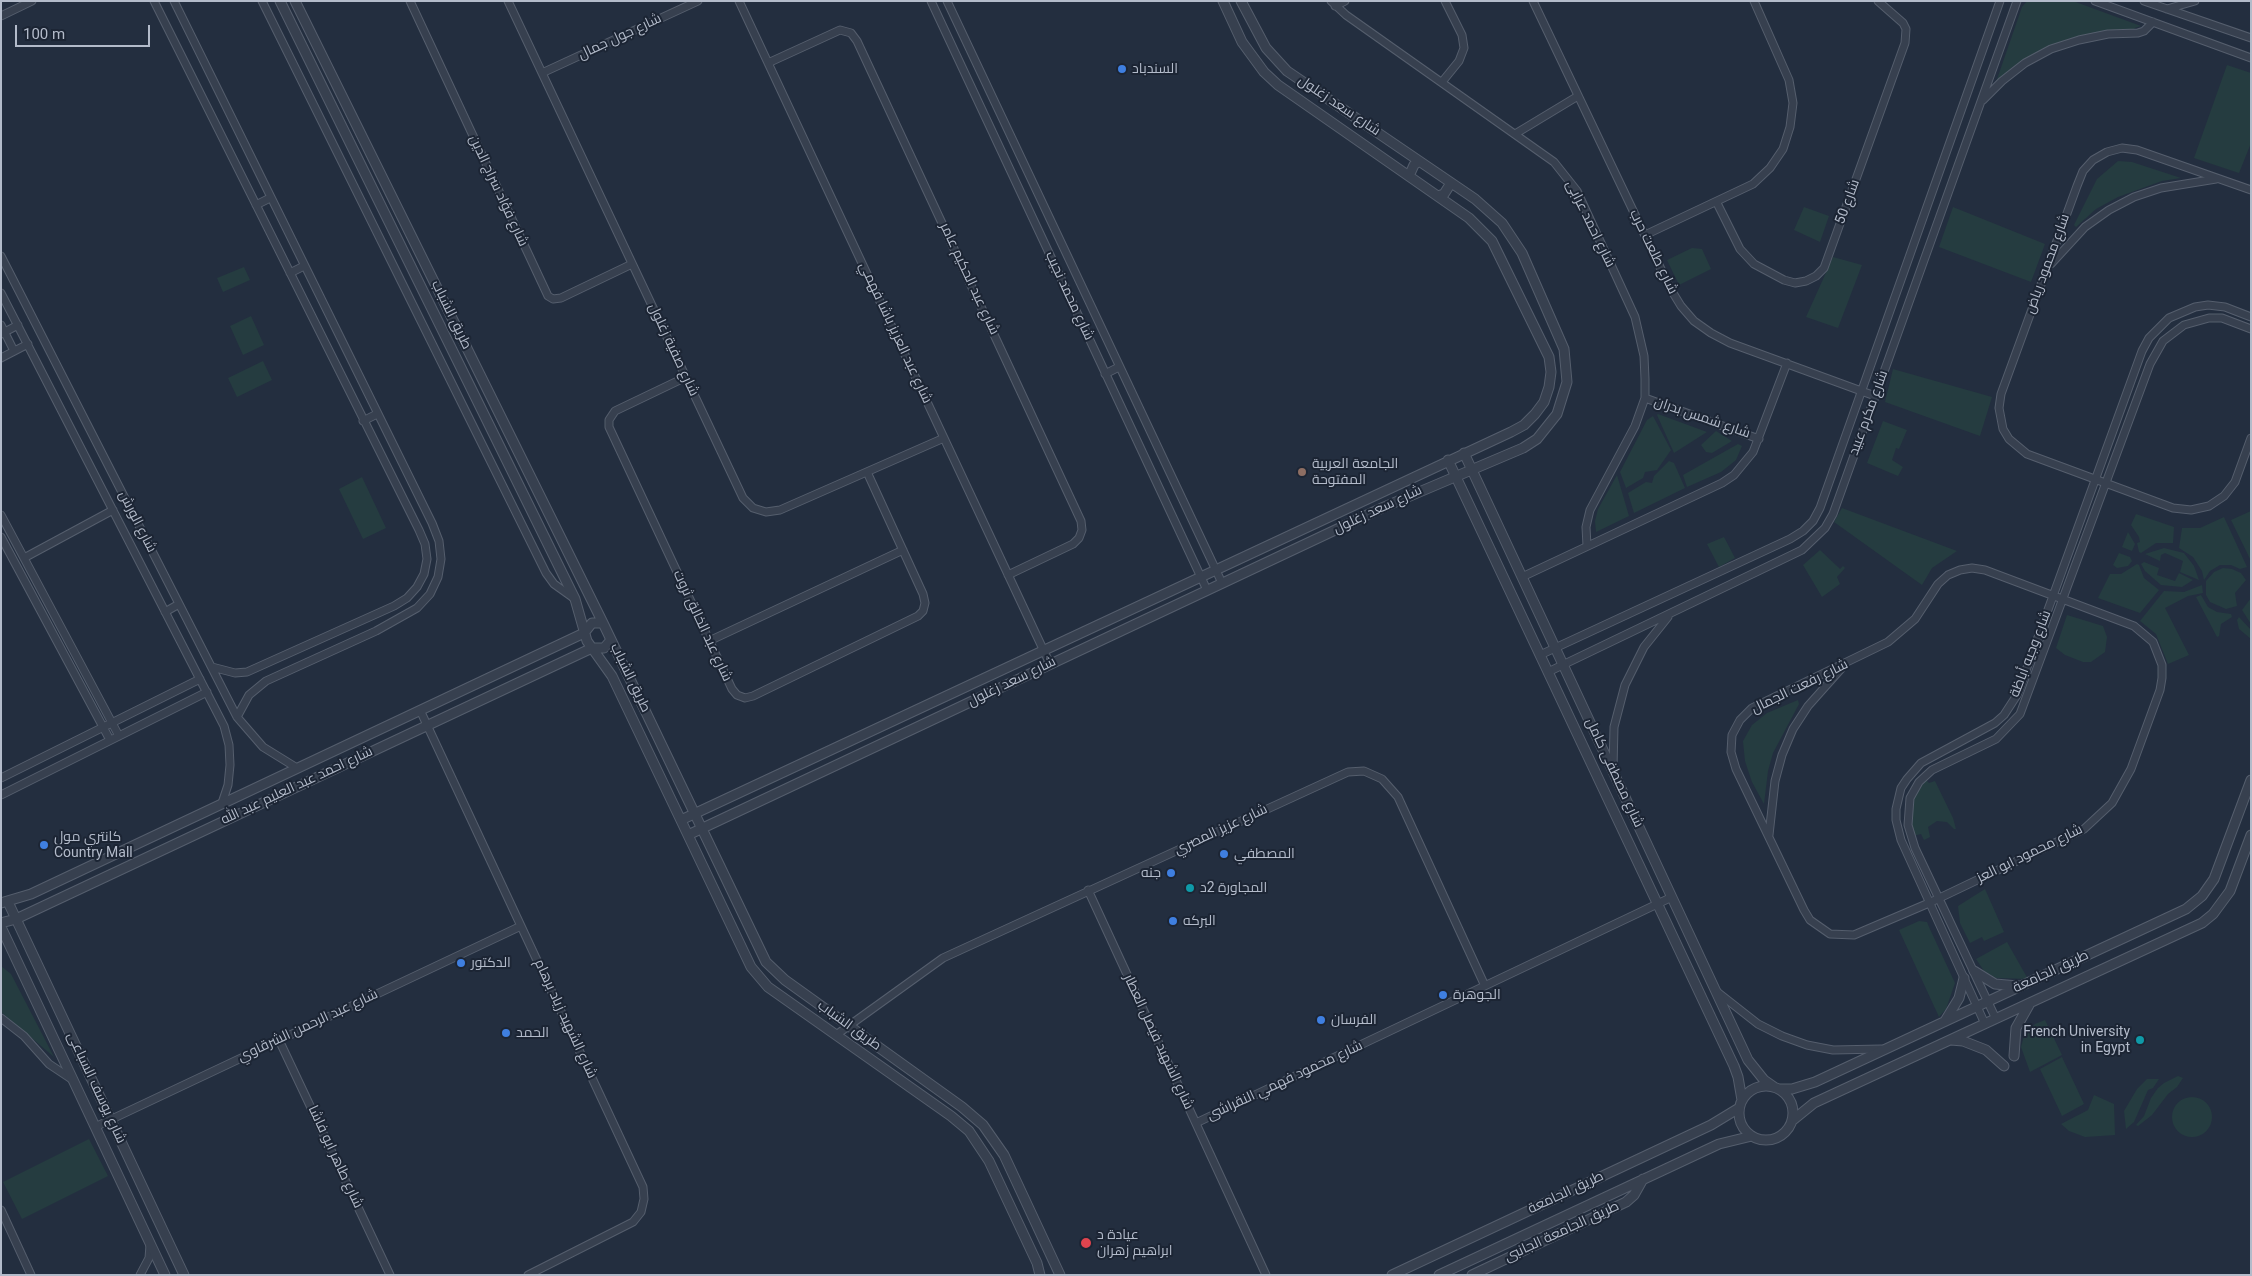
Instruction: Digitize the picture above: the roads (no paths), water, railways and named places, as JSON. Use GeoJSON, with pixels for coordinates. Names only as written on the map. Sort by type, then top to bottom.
{"type":"FeatureCollection","features":[{"type":"Feature","properties":{"kind":"street"},"geometry":{"type":"LineString","coordinates":[[1,16],[32,1]]}},
{"type":"Feature","properties":{"kind":"street"},"geometry":{"type":"LineString","coordinates":[[154,1],[425,544],[427,559],[424,574],[417,587],[407,598],[394,606],[247,672],[235,673],[212,667]]}},
{"type":"Feature","properties":{"kind":"street"},"geometry":{"type":"LineString","coordinates":[[174,1],[439,541],[441,559],[438,578],[430,594],[417,608],[401,618],[257,687],[249,695],[237,717]]}},
{"type":"Feature","properties":{"kind":"street"},"geometry":{"type":"LineString","coordinates":[[262,1],[546,573],[554,584],[575,599]]}},
{"type":"Feature","properties":{"kind":"street","name":"طريق الشباب"},"geometry":{"type":"LineString","coordinates":[[280,1],[575,599],[584,633],[612,676],[745,955],[768,987],[969,1131],[989,1161],[1037,1263],[1040,1275]]}},
{"type":"Feature","properties":{"kind":"street","name":"طريق الشباب"},"geometry":{"type":"LineString","coordinates":[[295,1],[611,640],[766,962],[785,980],[962,1107],[991,1134],[1004,1155],[1057,1274]]}},
{"type":"Feature","properties":{"kind":"street","name":"شارع فؤاد سراج الدين"},"geometry":{"type":"LineString","coordinates":[[410,1],[548,296],[553,299],[561,298],[632,264]]}},
{"type":"Feature","properties":{"kind":"street","name":"شارع صفية زغلول"},"geometry":{"type":"LineString","coordinates":[[508,1],[743,498],[753,508],[766,512],[780,510],[944,438]]}},
{"type":"Feature","properties":{"kind":"street","name":"شارع جول جمال"},"geometry":{"type":"LineString","coordinates":[[542,73],[698,1]]}},
{"type":"Feature","properties":{"kind":"street","name":"شارع عبد العزيز باشا فهمي"},"geometry":{"type":"LineString","coordinates":[[739,1],[1050,664]]}},
{"type":"Feature","properties":{"kind":"street","name":"شارع محمد نجيب"},"geometry":{"type":"LineString","coordinates":[[930,1],[1207,590]]}},
{"type":"Feature","properties":{"kind":"street","name":"شارع محمد نجيب"},"geometry":{"type":"LineString","coordinates":[[947,1],[1222,583]]}},
{"type":"Feature","properties":{"kind":"street","name":"شارع سعد زغلول"},"geometry":{"type":"LineString","coordinates":[[681,820],[1511,432],[1524,425],[1535,414],[1546,394],[1551,372],[1548,357],[1543,342],[1492,241],[1469,218],[1264,72],[1242,42],[1223,1]]}},
{"type":"Feature","properties":{"kind":"street","name":"شارع سعد زغلول"},"geometry":{"type":"LineString","coordinates":[[688,835],[1455,475],[1523,448],[1537,439],[1548,427],[1564,398],[1567,365],[1558,333],[1513,237],[1490,210],[1287,71],[1266,48],[1241,1]]}},
{"type":"Feature","properties":{"kind":"street"},"geometry":{"type":"LineString","coordinates":[[1333,4],[1345,1]]}},
{"type":"Feature","properties":{"kind":"street"},"geometry":{"type":"LineString","coordinates":[[1442,82],[1459,61],[1464,48],[1462,35],[1445,1]]}},
{"type":"Feature","properties":{"kind":"street","name":"شارع طلعت حرب"},"geometry":{"type":"LineString","coordinates":[[1534,1],[1644,235],[1681,306],[1694,321],[1711,334],[1876,396]]}},
{"type":"Feature","properties":{"kind":"street"},"geometry":{"type":"LineString","coordinates":[[1644,235],[1753,184],[1770,168],[1783,149],[1790,127],[1793,103],[1789,80],[1754,1]]}},
{"type":"Feature","properties":{"kind":"street","name":"شارع 50"},"geometry":{"type":"LineString","coordinates":[[1717,202],[1735,240],[1754,264],[1784,280],[1795,283],[1806,282],[1824,268],[1905,43],[1906,29],[1903,23],[1878,1]]}},
{"type":"Feature","properties":{"kind":"street","name":"شارع مكرم عبيد"},"geometry":{"type":"LineString","coordinates":[[1540,656],[1803,532],[1813,521],[1820,508],[2000,1]]}},
{"type":"Feature","properties":{"kind":"street","name":"شارع مكرم عبيد"},"geometry":{"type":"LineString","coordinates":[[1548,672],[1802,550],[1814,540],[1833,514],[2017,1]]}},
{"type":"Feature","properties":{"kind":"street"},"geometry":{"type":"LineString","coordinates":[[2144,1],[2251,38]]}},
{"type":"Feature","properties":{"kind":"street"},"geometry":{"type":"LineString","coordinates":[[2166,9],[2195,1]]}},
{"type":"Feature","properties":{"kind":"street"},"geometry":{"type":"LineString","coordinates":[[2099,2],[2251,58]]}},
{"type":"Feature","properties":{"kind":"street","name":"شارع احمد عرابى"},"geometry":{"type":"LineString","coordinates":[[1333,4],[1554,162],[1577,191],[1635,317],[1644,356],[1645,398],[1635,426],[1590,510],[1586,527],[1587,546]]}},
{"type":"Feature","properties":{"kind":"street"},"geometry":{"type":"LineString","coordinates":[[1981,102],[2017,69],[2051,49],[2089,38],[2138,33],[2144,31],[2153,22]]}},
{"type":"Feature","properties":{"kind":"street","name":"شارع عبد الحكيم عامر"},"geometry":{"type":"LineString","coordinates":[[768,63],[840,30],[851,33],[857,41],[1081,521],[1082,530],[1079,538],[1073,544],[1008,575]]}},
{"type":"Feature","properties":{"kind":"street"},"geometry":{"type":"LineString","coordinates":[[1515,134],[1578,96]]}},
{"type":"Feature","properties":{"kind":"street","name":"شارع محمود رياض"},"geometry":{"type":"LineString","coordinates":[[2251,190],[2137,150],[2122,148],[2107,152],[2093,160],[2083,171],[2046,269],[2001,394],[2000,418],[2009,439],[2027,454],[2173,508],[2191,510],[2209,506],[2224,496],[2235,482],[2251,438]]}},
{"type":"Feature","properties":{"kind":"street"},"geometry":{"type":"LineString","coordinates":[[1409,176],[1414,165],[1419,161]]}},
{"type":"Feature","properties":{"kind":"street"},"geometry":{"type":"LineString","coordinates":[[2046,269],[2085,227],[2108,210],[2134,197],[2161,188],[2218,179]]}},
{"type":"Feature","properties":{"kind":"street"},"geometry":{"type":"LineString","coordinates":[[1438,196],[1444,194],[1451,183]]}},
{"type":"Feature","properties":{"kind":"street"},"geometry":{"type":"LineString","coordinates":[[256,205],[270,198]]}},
{"type":"Feature","properties":{"kind":"street","name":"شارع الورش"},"geometry":{"type":"LineString","coordinates":[[1,256],[237,717],[263,747],[297,768]]}},
{"type":"Feature","properties":{"kind":"street"},"geometry":{"type":"LineString","coordinates":[[290,273],[304,266]]}},
{"type":"Feature","properties":{"kind":"street","name":"شارع الورش"},"geometry":{"type":"LineString","coordinates":[[1,293],[224,726],[229,746],[230,765],[222,803]]}},
{"type":"Feature","properties":{"kind":"street","name":"شارع وجيه أباظة"},"geometry":{"type":"LineString","coordinates":[[1985,1024],[1929,903],[1898,830],[1896,809],[1901,788],[1910,774],[1921,763],[1986,730],[2004,715],[2017,695],[2142,350],[2158,327],[2181,312],[2208,306],[2225,308],[2251,317]]}},
{"type":"Feature","properties":{"kind":"street","name":"شارع وجيه أباظة"},"geometry":{"type":"LineString","coordinates":[[1996,1019],[1910,834],[1907,816],[1910,798],[1919,782],[1932,770],[1987,744],[2014,723],[2026,704],[2150,364],[2163,341],[2184,325],[2209,318],[2222,318],[2251,329]]}},
{"type":"Feature","properties":{"kind":"street"},"geometry":{"type":"LineString","coordinates":[[14,351],[2,331],[18,325]]}},
{"type":"Feature","properties":{"kind":"street"},"geometry":{"type":"LineString","coordinates":[[1,358],[28,344]]}},
{"type":"Feature","properties":{"kind":"street"},"geometry":{"type":"LineString","coordinates":[[1522,577],[1722,484],[1745,465],[1759,438],[1787,363]]}},
{"type":"Feature","properties":{"kind":"street"},"geometry":{"type":"LineString","coordinates":[[1105,374],[1119,367]]}},
{"type":"Feature","properties":{"kind":"street","name":"شارع عبد الخالق ثروت"},"geometry":{"type":"LineString","coordinates":[[686,377],[615,411],[609,420],[609,427],[709,641],[732,689],[737,695],[745,698],[753,696],[918,616],[923,611],[925,603],[867,472]]}},
{"type":"Feature","properties":{"kind":"street","name":"شارع شمس بدران"},"geometry":{"type":"LineString","coordinates":[[1645,398],[1759,438]]}},
{"type":"Feature","properties":{"kind":"street"},"geometry":{"type":"LineString","coordinates":[[363,420],[377,414]]}},
{"type":"Feature","properties":{"kind":"street","name":"شارع مصطفى كامل"},"geometry":{"type":"LineString","coordinates":[[1464,453],[1748,1060],[1764,1080],[1777,1088]]}},
{"type":"Feature","properties":{"kind":"street","name":"شارع مصطفى كامل"},"geometry":{"type":"LineString","coordinates":[[1448,460],[1738,1077],[1741,1104]]}},
{"type":"Feature","properties":{"kind":"street"},"geometry":{"type":"LineString","coordinates":[[1464,494],[1474,486],[1480,487]]}},
{"type":"Feature","properties":{"kind":"street"},"geometry":{"type":"LineString","coordinates":[[24,558],[112,510]]}},
{"type":"Feature","properties":{"kind":"street"},"geometry":{"type":"LineString","coordinates":[[1,515],[119,736]]}},
{"type":"Feature","properties":{"kind":"street"},"geometry":{"type":"LineString","coordinates":[[1,537],[110,740]]}},
{"type":"Feature","properties":{"kind":"street"},"geometry":{"type":"LineString","coordinates":[[709,641],[903,550]]}},
{"type":"Feature","properties":{"kind":"street","name":"شارع رفعت الجمال"},"geometry":{"type":"LineString","coordinates":[[1929,903],[1854,935],[1830,934],[1819,929],[1810,920],[1736,768],[1731,752],[1732,735],[1740,720],[1752,708],[1881,647],[1903,631],[1926,604],[1938,584],[1948,575],[1960,570],[1985,570],[2053,595]]}},
{"type":"Feature","properties":{"kind":"street","name":"شارع محمود ابو العز"},"geometry":{"type":"LineString","coordinates":[[1929,903],[2084,829],[2112,803],[2131,769],[2160,690],[2162,670],[2158,653],[2148,638],[2134,626],[2053,595]]}},
{"type":"Feature","properties":{"kind":"street"},"geometry":{"type":"LineString","coordinates":[[164,612],[179,604]]}},
{"type":"Feature","properties":{"kind":"street"},"geometry":{"type":"LineString","coordinates":[[1613,769],[1614,726],[1625,685],[1644,647],[1671,614]]}},
{"type":"Feature","properties":{"kind":"street"},"geometry":{"type":"LineString","coordinates":[[584,633],[592,623],[603,624]]}},
{"type":"Feature","properties":{"kind":"street","name":"شارع احمد عبد العليم عبد الله"},"geometry":{"type":"LineString","coordinates":[[5,902],[31,894],[584,633]]}},
{"type":"Feature","properties":{"kind":"street"},"geometry":{"type":"LineString","coordinates":[[592,648],[604,648],[611,640]]}},
{"type":"Feature","properties":{"kind":"street","name":"شارع احمد عبد العليم عبد الله"},"geometry":{"type":"LineString","coordinates":[[1,925],[592,648]]}},
{"type":"Feature","properties":{"kind":"street"},"geometry":{"type":"LineString","coordinates":[[1769,836],[1774,781],[1782,754],[1793,729],[1808,706],[1845,665]]}},
{"type":"Feature","properties":{"kind":"street"},"geometry":{"type":"LineString","coordinates":[[1,778],[200,678]]}},
{"type":"Feature","properties":{"kind":"street"},"geometry":{"type":"LineString","coordinates":[[1,795],[207,692]]}},
{"type":"Feature","properties":{"kind":"street","name":"شارع الشهيد زياد برهام"},"geometry":{"type":"LineString","coordinates":[[420,710],[643,1187],[644,1199],[641,1212],[633,1222],[623,1229],[528,1275]]}},
{"type":"Feature","properties":{"kind":"street","name":"شارع عزيز المصري"},"geometry":{"type":"LineString","coordinates":[[836,1035],[943,958],[1348,772],[1364,771],[1382,779],[1398,797],[1485,986]]}},
{"type":"Feature","properties":{"kind":"street","name":"طريق الجامعة"},"geometry":{"type":"LineString","coordinates":[[1777,1088],[1792,1089],[1815,1082],[2177,914],[2195,903],[2214,879],[2251,780]]}},
{"type":"Feature","properties":{"kind":"street","name":"طريق الجامعة"},"geometry":{"type":"LineString","coordinates":[[1793,1120],[1814,1104],[2188,929],[2213,914],[2230,891],[2251,835]]}},
{"type":"Feature","properties":{"kind":"street","name":"شارع الشهيد فيصل العطار"},"geometry":{"type":"LineString","coordinates":[[1088,890],[1266,1275]]}},
{"type":"Feature","properties":{"kind":"street","name":"شارع محمود فهمي النقراشى"},"geometry":{"type":"LineString","coordinates":[[1196,1124],[1672,897]]}},
{"type":"Feature","properties":{"kind":"street","name":"شارع يوسف السباعى"},"geometry":{"type":"LineString","coordinates":[[5,902],[16,919],[184,1275]]}},
{"type":"Feature","properties":{"kind":"street","name":"شارع يوسف السباعى"},"geometry":{"type":"LineString","coordinates":[[1,925],[165,1275]]}},
{"type":"Feature","properties":{"kind":"street","name":"شارع عبد الرحمن الشرقاوي"},"geometry":{"type":"LineString","coordinates":[[95,1127],[521,926]]}},
{"type":"Feature","properties":{"kind":"street"},"geometry":{"type":"LineString","coordinates":[[1974,971],[1995,984],[2020,986]]}},
{"type":"Feature","properties":{"kind":"street"},"geometry":{"type":"LineString","coordinates":[[1943,1023],[1955,1007],[1964,978]]}},
{"type":"Feature","properties":{"kind":"street"},"geometry":{"type":"LineString","coordinates":[[1716,991],[1758,1024],[1782,1036],[1807,1045],[1851,1051],[1886,1049]]}},
{"type":"Feature","properties":{"kind":"street"},"geometry":{"type":"LineString","coordinates":[[2014,1056],[2016,1028],[2030,1004]]}},
{"type":"Feature","properties":{"kind":"street"},"geometry":{"type":"LineString","coordinates":[[1,1018],[24,1036],[49,1064],[73,1080]]}},
{"type":"Feature","properties":{"kind":"street","name":"شارع طاهر ابو فاشا"},"geometry":{"type":"LineString","coordinates":[[279,1040],[390,1275]]}},
{"type":"Feature","properties":{"kind":"street"},"geometry":{"type":"LineString","coordinates":[[1951,1040],[1969,1043],[1986,1050],[2004,1066]]}},
{"type":"Feature","properties":{"kind":"street"},"geometry":{"type":"LineString","coordinates":[[1759,1086],[1777,1088],[1792,1102],[1793,1120],[1788,1130],[1778,1138],[1764,1140],[1752,1136],[1743,1127],[1741,1104],[1746,1094],[1759,1086]]}},
{"type":"Feature","properties":{"kind":"street","name":"طريق الجامعة"},"geometry":{"type":"LineString","coordinates":[[1394,1274],[1705,1128],[1741,1104]]}},
{"type":"Feature","properties":{"kind":"street","name":"طريق الجامعة"},"geometry":{"type":"LineString","coordinates":[[1439,1275],[1719,1144],[1752,1136]]}},
{"type":"Feature","properties":{"kind":"street","name":"طريق الجامعة الجانبى"},"geometry":{"type":"LineString","coordinates":[[1472,1275],[1626,1202],[1634,1195],[1643,1179]]}},
{"type":"Feature","properties":{"kind":"street"},"geometry":{"type":"LineString","coordinates":[[1,1210],[31,1275]]}},
{"type":"Feature","properties":{"kind":"street"},"geometry":{"type":"LineString","coordinates":[[140,1275],[149,1258],[150,1244]]}},
{"type":"Feature","properties":{"kind":"place","name":"السندباد"},"geometry":{"type":"Point","coordinates":[1122,69]}},
{"type":"Feature","properties":{"kind":"place","name":"الجامعة العربية المفتوحة"},"geometry":{"type":"Point","coordinates":[1302,472]}},
{"type":"Feature","properties":{"kind":"place","name":"كانتري مول Country Mall"},"geometry":{"type":"Point","coordinates":[44,845]}},
{"type":"Feature","properties":{"kind":"place","name":"المصطفي"},"geometry":{"type":"Point","coordinates":[1224,854]}},
{"type":"Feature","properties":{"kind":"place","name":"جنه"},"geometry":{"type":"Point","coordinates":[1171,873]}},
{"type":"Feature","properties":{"kind":"place","name":"المجاورة 2د"},"geometry":{"type":"Point","coordinates":[1190,888]}},
{"type":"Feature","properties":{"kind":"place","name":"البركه"},"geometry":{"type":"Point","coordinates":[1173,921]}},
{"type":"Feature","properties":{"kind":"place","name":"الدكتور"},"geometry":{"type":"Point","coordinates":[461,963]}},
{"type":"Feature","properties":{"kind":"place","name":"الجوهرة"},"geometry":{"type":"Point","coordinates":[1443,995]}},
{"type":"Feature","properties":{"kind":"place","name":"الفرسان"},"geometry":{"type":"Point","coordinates":[1321,1020]}},
{"type":"Feature","properties":{"kind":"place","name":"الحمد"},"geometry":{"type":"Point","coordinates":[506,1033]}},
{"type":"Feature","properties":{"kind":"place","name":"French University in Egypt"},"geometry":{"type":"Point","coordinates":[2140,1040]}},
{"type":"Feature","properties":{"kind":"place","name":"عيادة د ابراهيم زهران"},"geometry":{"type":"Point","coordinates":[1086,1243]}}]}
